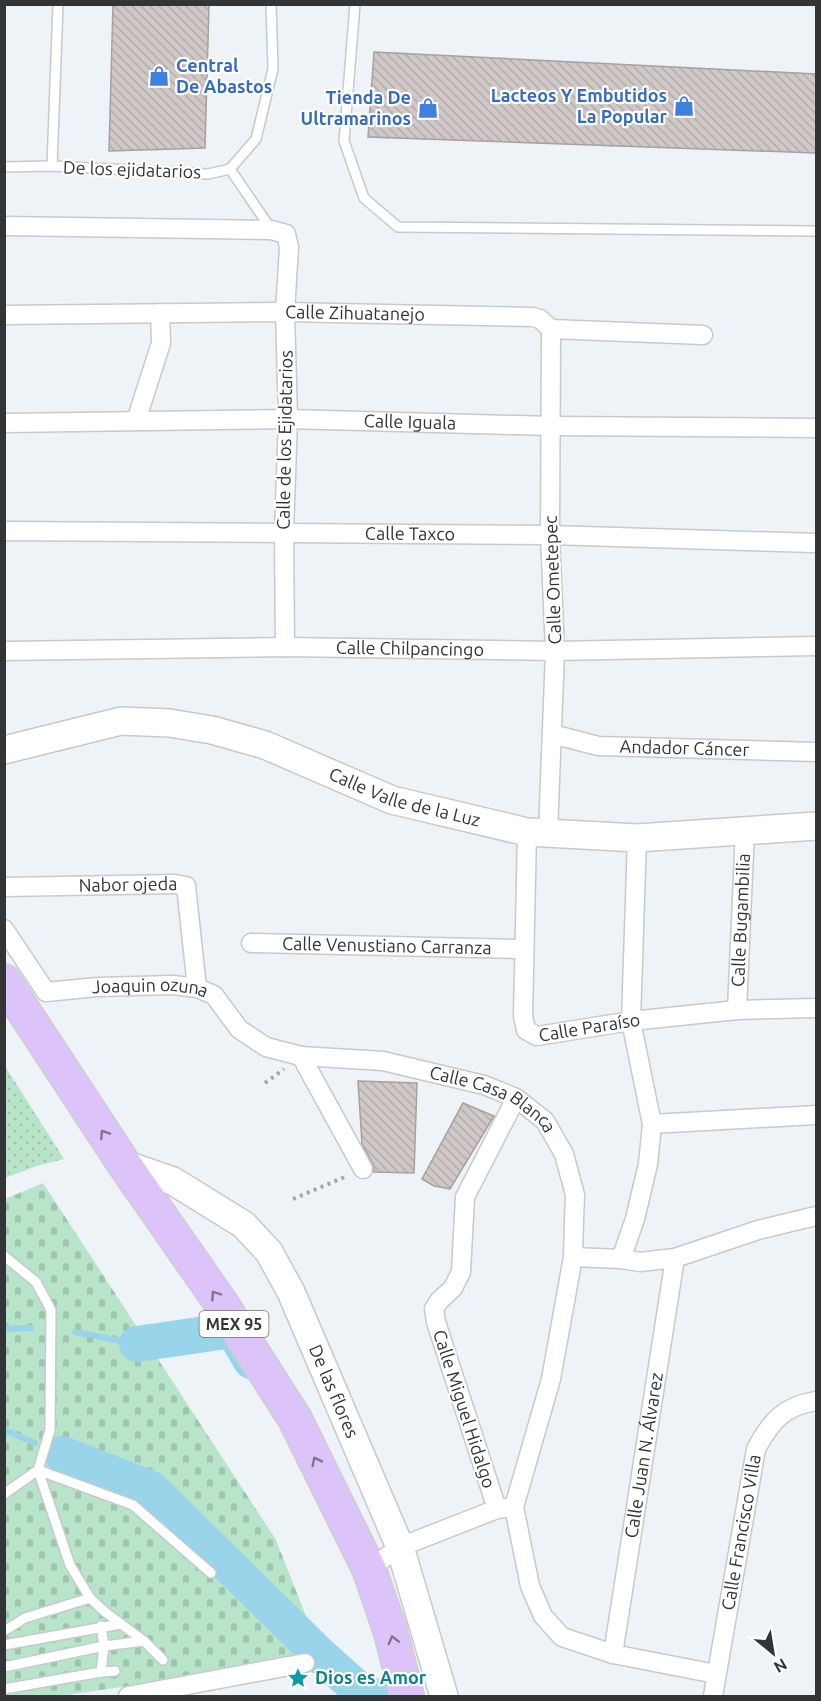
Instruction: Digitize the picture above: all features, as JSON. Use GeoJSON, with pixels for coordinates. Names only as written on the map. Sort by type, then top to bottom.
{"type":"FeatureCollection","features":[{"type":"Feature","properties":{"kind":"highway","name":"MEX 95"},"geometry":{"type":"LineString","coordinates":[[4,981],[295,1419],[369,1569],[390,1630],[407,1696]]}},
{"type":"Feature","properties":{"kind":"street"},"geometry":{"type":"LineString","coordinates":[[4,226],[278,232]]}},
{"type":"Feature","properties":{"kind":"street","name":"Calle de los Ejidatarios"},"geometry":{"type":"LineString","coordinates":[[278,232],[289,247],[285,312],[288,419],[284,532],[285,647]]}},
{"type":"Feature","properties":{"kind":"street","name":"Calle Zihuatanejo"},"geometry":{"type":"LineString","coordinates":[[4,315],[285,312],[532,317],[540,319],[551,329],[703,335]]}},
{"type":"Feature","properties":{"kind":"street"},"geometry":{"type":"LineString","coordinates":[[136,421],[161,343],[160,314]]}},
{"type":"Feature","properties":{"kind":"street","name":"Calle Ometepec"},"geometry":{"type":"LineString","coordinates":[[538,832],[552,734],[555,651],[550,535],[551,329]]}},
{"type":"Feature","properties":{"kind":"street","name":"Calle Iguala"},"geometry":{"type":"LineString","coordinates":[[4,423],[288,419],[551,426],[816,428]]}},
{"type":"Feature","properties":{"kind":"street","name":"Calle Taxco"},"geometry":{"type":"LineString","coordinates":[[4,531],[550,535],[816,543]]}},
{"type":"Feature","properties":{"kind":"street","name":"Calle Chilpancingo"},"geometry":{"type":"LineString","coordinates":[[4,651],[285,647],[555,651],[816,646]]}},
{"type":"Feature","properties":{"kind":"street","name":"Calle Valle de la Luz"},"geometry":{"type":"LineString","coordinates":[[4,750],[122,721],[169,723],[201,728],[265,745],[392,800],[538,832],[637,838],[816,825]]}},
{"type":"Feature","properties":{"kind":"street","name":"Andador Cáncer"},"geometry":{"type":"LineString","coordinates":[[552,734],[597,746],[816,752]]}},
{"type":"Feature","properties":{"kind":"street","name":"Calle Bugambilia"},"geometry":{"type":"LineString","coordinates":[[737,1010],[745,830]]}},
{"type":"Feature","properties":{"kind":"street","name":"Calle Paraíso"},"geometry":{"type":"LineString","coordinates":[[538,832],[523,949],[523,1016],[526,1030],[537,1036],[631,1021],[737,1010],[816,1008]]}},
{"type":"Feature","properties":{"kind":"street"},"geometry":{"type":"LineString","coordinates":[[621,1259],[635,1219],[648,1164],[652,1124],[631,1021],[637,838]]}},
{"type":"Feature","properties":{"kind":"street","name":"Nabor ojeda"},"geometry":{"type":"LineString","coordinates":[[4,887],[175,884],[186,886],[197,988]]}},
{"type":"Feature","properties":{"kind":"street","name":"Joaquin ozuna"},"geometry":{"type":"LineString","coordinates":[[4,929],[46,992],[97,987],[173,985],[197,988],[214,995],[239,1029],[266,1047],[301,1056]]}},
{"type":"Feature","properties":{"kind":"street","name":"Calle Venustiano Carranza"},"geometry":{"type":"LineString","coordinates":[[251,942],[523,949]]}},
{"type":"Feature","properties":{"kind":"street"},"geometry":{"type":"LineString","coordinates":[[301,1056],[363,1169]]}},
{"type":"Feature","properties":{"kind":"street","name":"Calle Casa Blanca"},"geometry":{"type":"LineString","coordinates":[[301,1056],[384,1061],[484,1085],[516,1098],[544,1121],[564,1154],[575,1195],[573,1257],[551,1379],[505,1508]]}},
{"type":"Feature","properties":{"kind":"street","name":"Calle Miguel Hidalgo"},"geometry":{"type":"LineString","coordinates":[[505,1508],[436,1322],[434,1309],[439,1300],[453,1288],[461,1272],[465,1197],[516,1098]]}},
{"type":"Feature","properties":{"kind":"street"},"geometry":{"type":"LineString","coordinates":[[652,1124],[816,1115]]}},
{"type":"Feature","properties":{"kind":"street","name":"De las flores"},"geometry":{"type":"LineString","coordinates":[[124,1164],[173,1181],[244,1226],[268,1252],[291,1292],[400,1547],[444,1696]]}},
{"type":"Feature","properties":{"kind":"street"},"geometry":{"type":"LineString","coordinates":[[573,1257],[640,1262],[675,1258],[758,1230],[816,1216]]}},
{"type":"Feature","properties":{"kind":"street","name":"Calle Juan N. Álvarez"},"geometry":{"type":"LineString","coordinates":[[613,1654],[675,1258]]}},
{"type":"Feature","properties":{"kind":"street","name":"Calle Francisco Villa"},"geometry":{"type":"LineString","coordinates":[[712,1696],[756,1449],[768,1427],[784,1412],[816,1401]]}},
{"type":"Feature","properties":{"kind":"street"},"geometry":{"type":"LineString","coordinates":[[369,1569],[400,1547],[505,1508],[530,1586],[543,1616],[562,1637],[613,1654],[716,1674]]}},
{"type":"Feature","properties":{"kind":"street"},"geometry":{"type":"LineString","coordinates":[[128,1696],[305,1663]]}},
{"type":"Feature","properties":{"kind":"lane","name":"De los ejidatarios"},"geometry":{"type":"LineString","coordinates":[[58,4],[52,166],[208,174],[230,169]]}},
{"type":"Feature","properties":{"kind":"lane"},"geometry":{"type":"LineString","coordinates":[[272,4],[273,69],[256,139],[230,169],[278,232]]}},
{"type":"Feature","properties":{"kind":"lane"},"geometry":{"type":"LineString","coordinates":[[356,4],[344,141],[364,198],[398,227],[816,231]]}},
{"type":"Feature","properties":{"kind":"lane"},"geometry":{"type":"LineString","coordinates":[[4,167],[52,166]]}},
{"type":"Feature","properties":{"kind":"lane"},"geometry":{"type":"LineString","coordinates":[[4,1256],[36,1282],[51,1310],[50,1430],[38,1470],[70,1565],[90,1598],[144,1641],[163,1660]]}},
{"type":"Feature","properties":{"kind":"lane"},"geometry":{"type":"LineString","coordinates":[[4,1494],[38,1470]]}},
{"type":"Feature","properties":{"kind":"lane"},"geometry":{"type":"LineString","coordinates":[[38,1470],[133,1505],[211,1574]]}},
{"type":"Feature","properties":{"kind":"lane"},"geometry":{"type":"LineString","coordinates":[[4,1631],[25,1618],[90,1598]]}},
{"type":"Feature","properties":{"kind":"lane"},"geometry":{"type":"LineString","coordinates":[[4,1646],[121,1624]]}},
{"type":"Feature","properties":{"kind":"lane"},"geometry":{"type":"LineString","coordinates":[[101,1626],[104,1646],[102,1672]]}},
{"type":"Feature","properties":{"kind":"lane"},"geometry":{"type":"LineString","coordinates":[[4,1666],[104,1646],[144,1641]]}},
{"type":"Feature","properties":{"kind":"lane"},"geometry":{"type":"LineString","coordinates":[[4,1689],[115,1671]]}},
{"type":"Feature","properties":{"kind":"path"},"geometry":{"type":"LineString","coordinates":[[293,1199],[363,1169]]}},
{"type":"Feature","properties":{"kind":"green space"},"geometry":{"type":"Polygon","coordinates":[[[5,1066],[64,1159],[5,1178],[5,1066]]]}},
{"type":"Feature","properties":{"kind":"green space"},"geometry":{"type":"Polygon","coordinates":[[[43,1183],[276,1540],[322,1657],[61,1696],[5,1696],[5,1199],[43,1183]]]}},
{"type":"Feature","properties":{"kind":"building","name":"Central De Abastos"},"geometry":{"type":"Polygon","coordinates":[[[113,4],[209,4],[205,148],[109,151],[113,4]]]}},
{"type":"Feature","properties":{"kind":"building"},"geometry":{"type":"Polygon","coordinates":[[[374,52],[816,74],[816,153],[368,137],[374,52]]]}},
{"type":"Feature","properties":{"kind":"building"},"geometry":{"type":"Polygon","coordinates":[[[358,1081],[417,1083],[414,1173],[374,1172],[373,1164],[362,1144],[358,1081]]]}},
{"type":"Feature","properties":{"kind":"building"},"geometry":{"type":"Polygon","coordinates":[[[463,1103],[494,1116],[450,1189],[434,1186],[422,1179],[463,1103]]]}},
{"type":"Feature","properties":{"kind":"waterway"},"geometry":{"type":"LineString","coordinates":[[4,1329],[31,1328]]}},
{"type":"Feature","properties":{"kind":"waterway"},"geometry":{"type":"LineString","coordinates":[[137,1344],[233,1330],[251,1361]]}},
{"type":"Feature","properties":{"kind":"waterway"},"geometry":{"type":"LineString","coordinates":[[75,1332],[137,1344]]}},
{"type":"Feature","properties":{"kind":"waterway"},"geometry":{"type":"LineString","coordinates":[[4,1430],[35,1443]]}},
{"type":"Feature","properties":{"kind":"waterway"},"geometry":{"type":"LineString","coordinates":[[62,1454],[151,1489],[322,1657],[358,1689],[373,1696]]}},
{"type":"Feature","properties":{"kind":"place","name":"Central De Abastos"},"geometry":{"type":"Point","coordinates":[159,76]}},
{"type":"Feature","properties":{"kind":"place","name":"Lacteos Y Embutidos La Popular"},"geometry":{"type":"Point","coordinates":[684,106]}},
{"type":"Feature","properties":{"kind":"place","name":"Tienda De Ultramarinos"},"geometry":{"type":"Point","coordinates":[428,108]}},
{"type":"Feature","properties":{"kind":"place","name":"Dios es Amor"},"geometry":{"type":"Point","coordinates":[298,1678]}}]}
